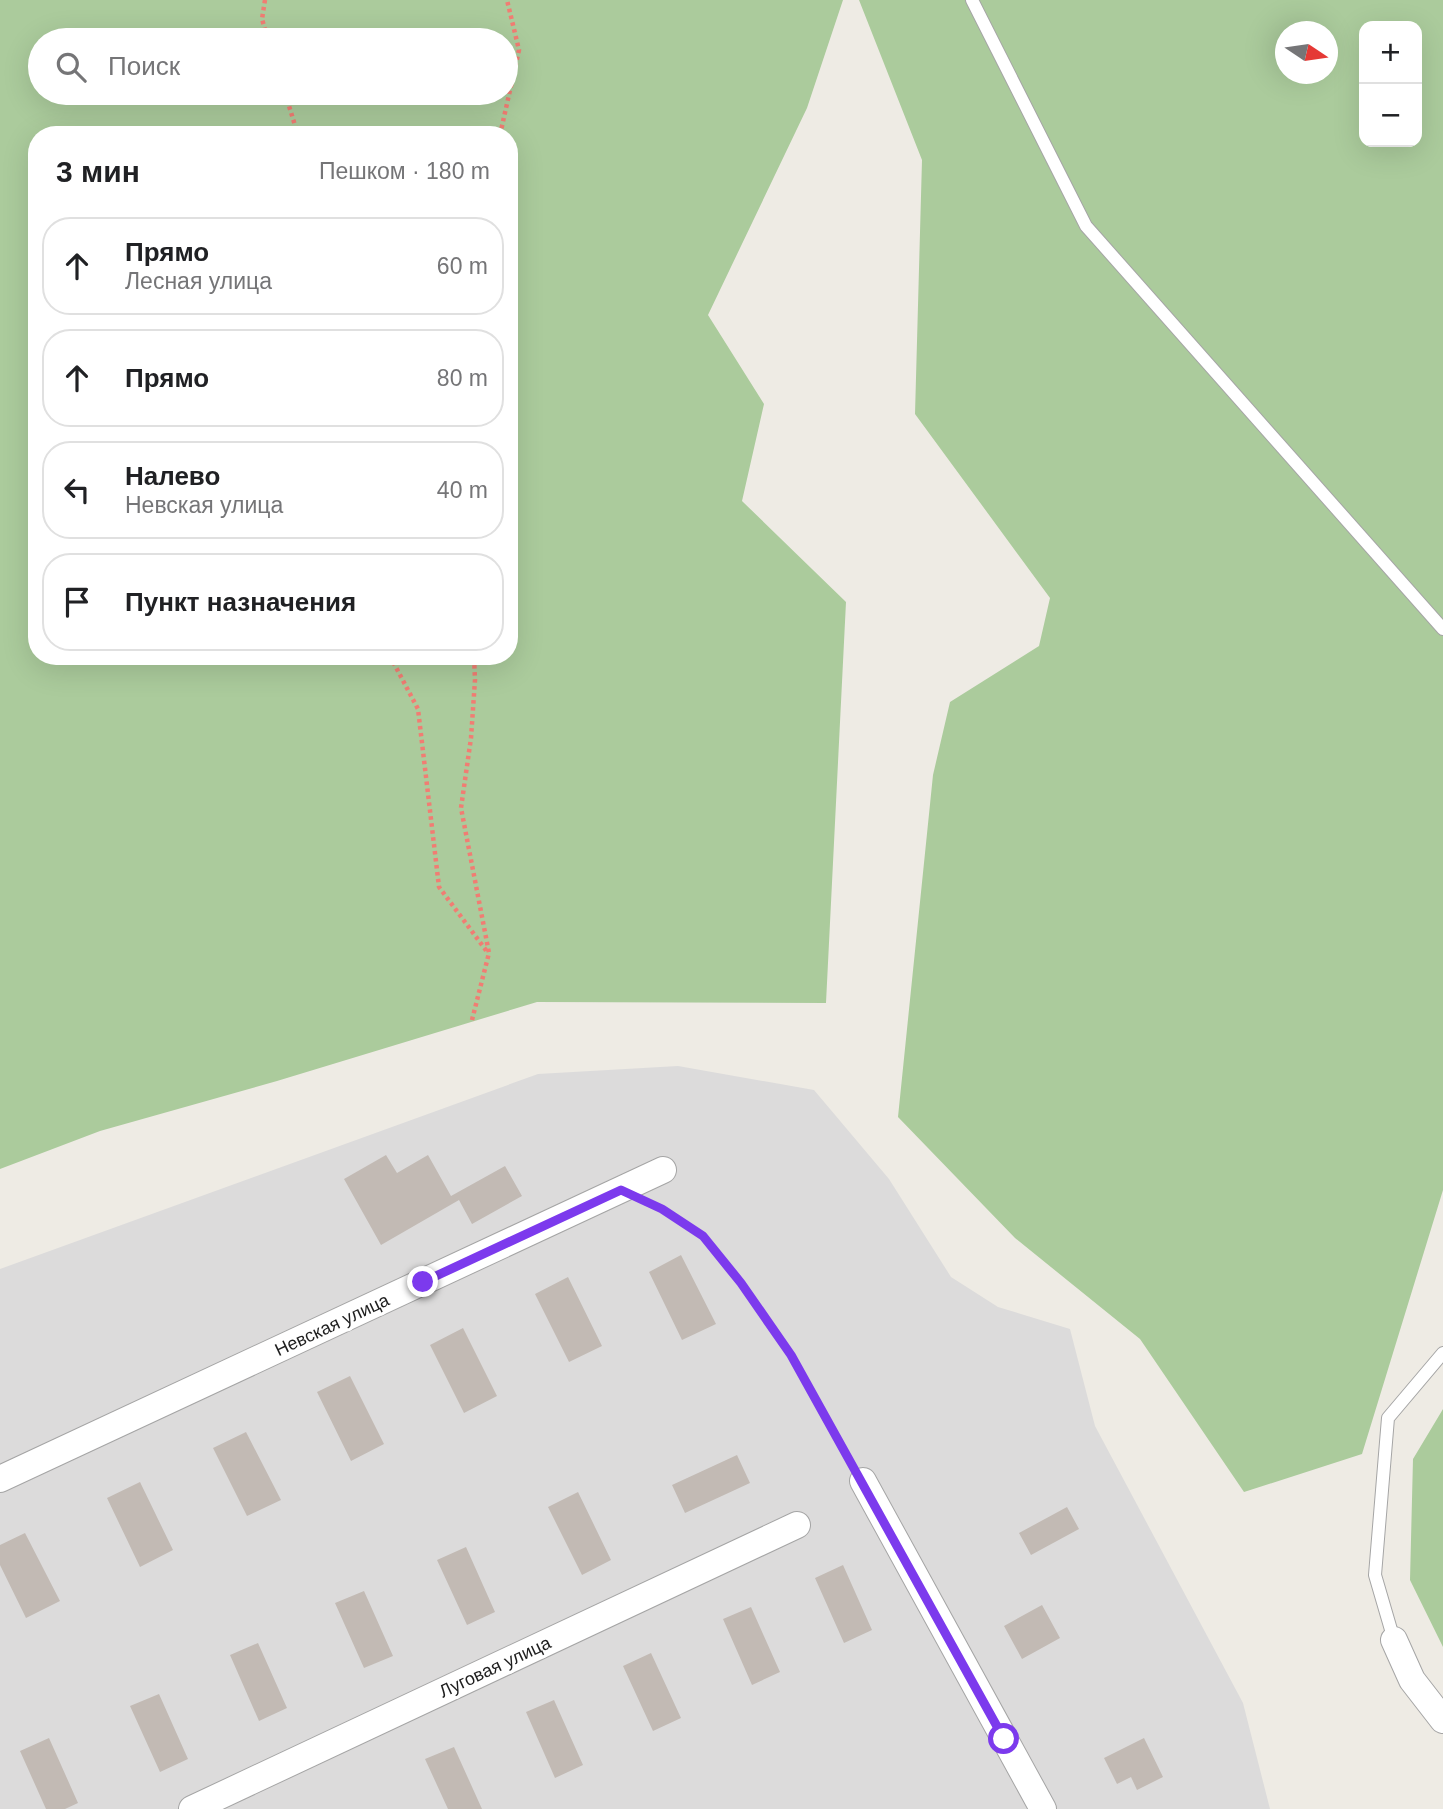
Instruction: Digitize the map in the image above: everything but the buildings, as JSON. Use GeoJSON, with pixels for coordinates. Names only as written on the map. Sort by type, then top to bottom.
{"type":"FeatureCollection","features":[{"type":"Feature","properties":{"kind":"street","name":"Невская улица"},"geometry":{"type":"LineString","coordinates":[[0,1479],[663,1170]]}},
{"type":"Feature","properties":{"kind":"street"},"geometry":{"type":"LineString","coordinates":[[863,1481],[1043,1809]]}},
{"type":"Feature","properties":{"kind":"street","name":"Луговая улица"},"geometry":{"type":"LineString","coordinates":[[192,1809],[797,1525]]}},
{"type":"Feature","properties":{"kind":"street"},"geometry":{"type":"LineString","coordinates":[[1394,1640],[1412,1679],[1443,1720]]}},
{"type":"Feature","properties":{"kind":"lane"},"geometry":{"type":"LineString","coordinates":[[972,0],[1086,226],[1443,629]]}},
{"type":"Feature","properties":{"kind":"lane"},"geometry":{"type":"LineString","coordinates":[[1394,1640],[1375,1575],[1388,1418],[1443,1353]]}},
{"type":"Feature","properties":{"kind":"path"},"geometry":{"type":"LineString","coordinates":[[265,0],[262,19],[265,28]]}},
{"type":"Feature","properties":{"kind":"path"},"geometry":{"type":"LineString","coordinates":[[507,0],[514,28]]}},
{"type":"Feature","properties":{"kind":"path"},"geometry":{"type":"LineString","coordinates":[[289,105],[295,126]]}},
{"type":"Feature","properties":{"kind":"path"},"geometry":{"type":"LineString","coordinates":[[502,126],[507,105]]}},
{"type":"Feature","properties":{"kind":"path"},"geometry":{"type":"LineString","coordinates":[[395,665],[418,709],[439,887],[489,953]]}},
{"type":"Feature","properties":{"kind":"path"},"geometry":{"type":"LineString","coordinates":[[472,1020],[489,953],[461,808],[471,738],[474,665]]}},
{"type":"Feature","properties":{"kind":"path"},"geometry":{"type":"LineString","coordinates":[[621,1190],[662,1209],[703,1236],[741,1283],[791,1355],[863,1481]]}},
{"type":"Feature","properties":{"kind":"shaded area"},"geometry":{"type":"Polygon","coordinates":[[[678,1066],[814,1090],[889,1179],[951,1277],[998,1307],[1070,1329],[1095,1426],[1243,1703],[1270,1809],[0,1809],[0,1269],[538,1074],[678,1066]]]}},
{"type":"Feature","properties":{"kind":"green space"},"geometry":{"type":"Polygon","coordinates":[[[0,0],[843,0],[807,108],[708,315],[764,404],[742,501],[846,602],[826,1003],[537,1002],[277,1081],[100,1131],[0,1169],[0,0]]]}},
{"type":"Feature","properties":{"kind":"green space"},"geometry":{"type":"Polygon","coordinates":[[[859,0],[1443,0],[1443,1190],[1362,1454],[1244,1492],[1140,1339],[1015,1238],[898,1117],[933,775],[950,702],[1039,646],[1050,598],[915,414],[922,160],[859,0]]]}},
{"type":"Feature","properties":{"kind":"green space"},"geometry":{"type":"Polygon","coordinates":[[[1443,1409],[1443,1647],[1410,1580],[1413,1459],[1443,1409]]]}},
{"type":"Feature","properties":{"kind":"route"},"geometry":{"type":"LineString","coordinates":[[423,1282],[621,1190],[662,1209],[703,1236],[741,1283],[791,1355],[1004,1739]]}}]}
